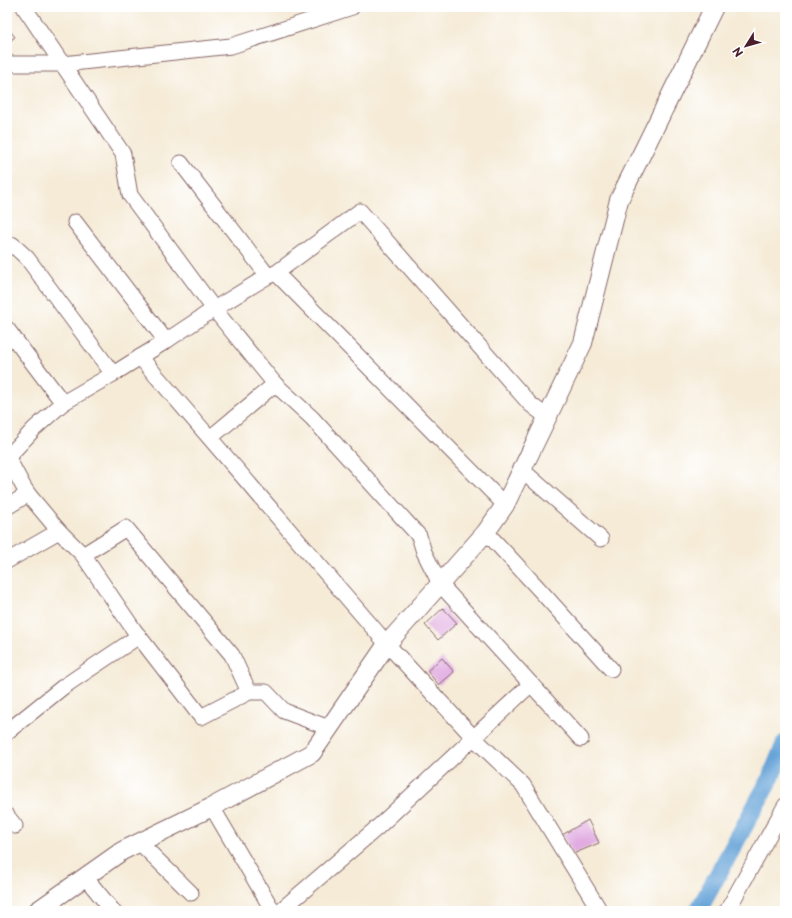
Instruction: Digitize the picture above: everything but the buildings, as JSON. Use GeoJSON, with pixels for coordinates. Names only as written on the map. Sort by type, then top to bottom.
{"type":"FeatureCollection","features":[{"type":"Feature","properties":{"kind":"street"},"geometry":{"type":"LineString","coordinates":[[24,7],[123,154],[130,195],[214,309],[275,384],[312,418],[419,536],[424,552],[440,584],[581,739]]}},
{"type":"Feature","properties":{"kind":"street"},"geometry":{"type":"LineString","coordinates":[[7,64],[62,64],[232,46],[352,7]]}},
{"type":"Feature","properties":{"kind":"street"},"geometry":{"type":"LineString","coordinates":[[37,911],[122,851],[212,807],[312,753],[386,644],[486,532],[505,505],[583,344],[620,200],[714,7]]}},
{"type":"Feature","properties":{"kind":"street"},"geometry":{"type":"LineString","coordinates":[[181,163],[272,275],[505,505]]}},
{"type":"Feature","properties":{"kind":"street"},"geometry":{"type":"LineString","coordinates":[[328,728],[284,711],[266,692],[249,692],[201,717],[139,636],[83,555],[59,531],[28,494],[8,458],[34,429],[63,403],[113,374],[214,309],[272,275],[360,211],[530,404],[547,417]]}},
{"type":"Feature","properties":{"kind":"street"},"geometry":{"type":"LineString","coordinates":[[75,222],[166,341]]}},
{"type":"Feature","properties":{"kind":"street"},"geometry":{"type":"LineString","coordinates":[[7,248],[13,245],[27,258],[113,374]]}},
{"type":"Feature","properties":{"kind":"street"},"geometry":{"type":"LineString","coordinates":[[7,329],[63,403]]}},
{"type":"Feature","properties":{"kind":"street"},"geometry":{"type":"LineString","coordinates":[[140,357],[386,644],[474,738],[523,785],[600,911]]}},
{"type":"Feature","properties":{"kind":"street"},"geometry":{"type":"LineString","coordinates":[[210,438],[275,384]]}},
{"type":"Feature","properties":{"kind":"street"},"geometry":{"type":"LineString","coordinates":[[522,470],[601,539]]}},
{"type":"Feature","properties":{"kind":"street"},"geometry":{"type":"LineString","coordinates":[[7,507],[28,494]]}},
{"type":"Feature","properties":{"kind":"street"},"geometry":{"type":"LineString","coordinates":[[83,555],[126,528],[232,655],[249,692]]}},
{"type":"Feature","properties":{"kind":"street"},"geometry":{"type":"LineString","coordinates":[[7,561],[59,531]]}},
{"type":"Feature","properties":{"kind":"street"},"geometry":{"type":"LineString","coordinates":[[486,532],[611,669]]}},
{"type":"Feature","properties":{"kind":"street"},"geometry":{"type":"LineString","coordinates":[[7,732],[63,687],[139,636]]}},
{"type":"Feature","properties":{"kind":"street"},"geometry":{"type":"LineString","coordinates":[[280,911],[378,827],[531,684]]}},
{"type":"Feature","properties":{"kind":"street"},"geometry":{"type":"LineString","coordinates":[[727,911],[785,806]]}},
{"type":"Feature","properties":{"kind":"street"},"geometry":{"type":"LineString","coordinates":[[212,807],[273,911]]}},
{"type":"Feature","properties":{"kind":"street"},"geometry":{"type":"LineString","coordinates":[[140,842],[191,893]]}},
{"type":"Feature","properties":{"kind":"street"},"geometry":{"type":"LineString","coordinates":[[84,878],[113,911]]}},
{"type":"Feature","properties":{"kind":"waterway"},"geometry":{"type":"LineString","coordinates":[[698,911],[770,779],[785,743]]}}]}
